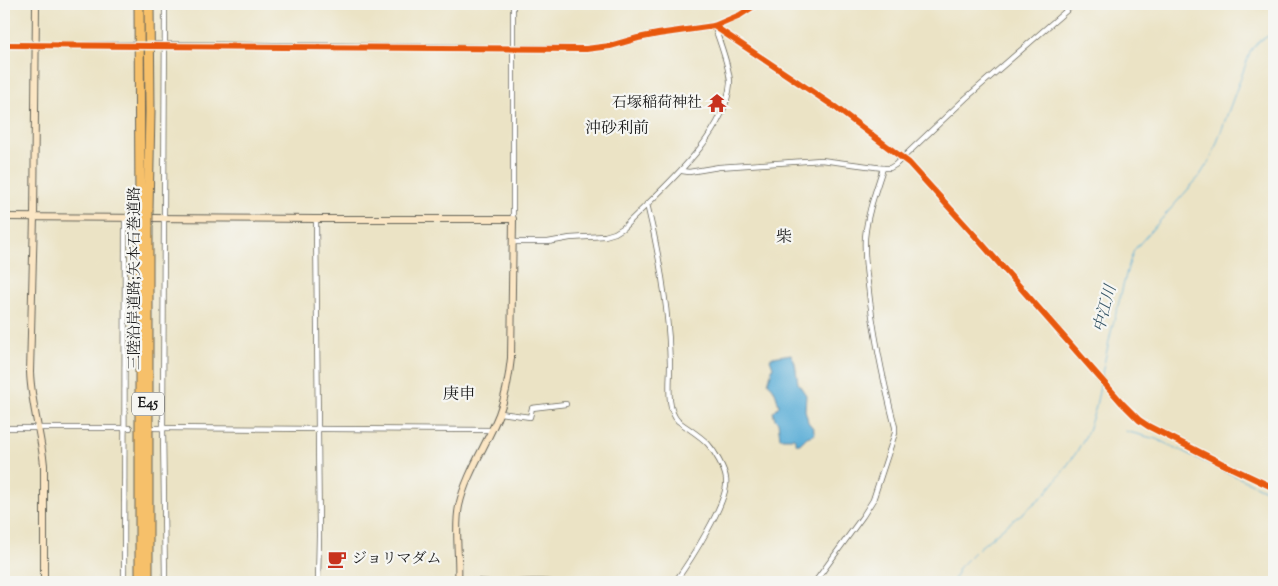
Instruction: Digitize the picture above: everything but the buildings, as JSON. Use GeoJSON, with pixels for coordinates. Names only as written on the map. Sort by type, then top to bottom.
{"type":"FeatureCollection","features":[{"type":"Feature","properties":{"kind":"highway","name":"三陸沿岸道路;矢本石巻道路"},"geometry":{"type":"LineString","coordinates":[[139,4],[144,210],[148,582]]}},
{"type":"Feature","properties":{"kind":"highway","name":"三陸沿岸道路;矢本石巻道路"},"geometry":{"type":"LineString","coordinates":[[144,210],[150,112],[149,4]]}},
{"type":"Feature","properties":{"kind":"highway","name":"三陸沿岸道路;矢本石巻道路"},"geometry":{"type":"LineString","coordinates":[[140,582],[144,225]]}},
{"type":"Feature","properties":{"kind":"street"},"geometry":{"type":"LineString","coordinates":[[36,4],[30,372],[31,389],[43,447],[44,582]]}},
{"type":"Feature","properties":{"kind":"street"},"geometry":{"type":"LineString","coordinates":[[165,4],[163,218],[165,582]]}},
{"type":"Feature","properties":{"kind":"street"},"geometry":{"type":"LineString","coordinates":[[490,582],[458,581],[457,522],[459,505],[500,413],[509,378],[513,242],[513,4]]}},
{"type":"Feature","properties":{"kind":"street"},"geometry":{"type":"LineString","coordinates":[[154,45],[586,49],[658,34],[714,26],[740,15],[757,4]]}},
{"type":"Feature","properties":{"kind":"street"},"geometry":{"type":"LineString","coordinates":[[682,171],[689,172],[719,167],[821,160],[890,168],[903,159],[966,98],[1074,4]]}},
{"type":"Feature","properties":{"kind":"street"},"geometry":{"type":"LineString","coordinates":[[714,26],[835,107],[909,163],[1139,420],[1274,488]]}},
{"type":"Feature","properties":{"kind":"street"},"geometry":{"type":"LineString","coordinates":[[513,242],[548,242],[570,238],[605,236],[615,233],[624,228],[682,171],[703,145],[723,111],[727,98],[730,81],[714,26]]}},
{"type":"Feature","properties":{"kind":"street"},"geometry":{"type":"LineString","coordinates":[[4,44],[134,45]]}},
{"type":"Feature","properties":{"kind":"street"},"geometry":{"type":"LineString","coordinates":[[815,582],[873,500],[895,433],[871,313],[865,257],[867,222],[883,168]]}},
{"type":"Feature","properties":{"kind":"street"},"geometry":{"type":"LineString","coordinates":[[647,204],[656,240],[664,296],[670,363],[670,407],[678,421],[708,444],[718,459],[726,479],[726,490],[708,529],[692,558],[675,582]]}},
{"type":"Feature","properties":{"kind":"street"},"geometry":{"type":"LineString","coordinates":[[4,217],[513,218]]}},
{"type":"Feature","properties":{"kind":"street"},"geometry":{"type":"LineString","coordinates":[[124,582],[128,428],[125,218]]}},
{"type":"Feature","properties":{"kind":"street"},"geometry":{"type":"LineString","coordinates":[[316,219],[318,582]]}},
{"type":"Feature","properties":{"kind":"street"},"geometry":{"type":"LineString","coordinates":[[500,413],[530,417],[532,408],[566,404]]}},
{"type":"Feature","properties":{"kind":"street"},"geometry":{"type":"LineString","coordinates":[[4,428],[128,428]]}},
{"type":"Feature","properties":{"kind":"street"},"geometry":{"type":"LineString","coordinates":[[154,428],[492,430]]}},
{"type":"Feature","properties":{"kind":"street"},"geometry":{"type":"LineString","coordinates":[[517,582],[553,582]]}},
{"type":"Feature","properties":{"kind":"water"},"geometry":{"type":"Polygon","coordinates":[[[791,354],[795,363],[798,383],[806,395],[805,410],[808,422],[815,434],[807,437],[800,444],[797,444],[794,438],[780,438],[778,422],[773,412],[779,406],[774,390],[768,383],[773,367],[770,359],[791,354]]]}},
{"type":"Feature","properties":{"kind":"waterway","name":"中江川"},"geometry":{"type":"LineString","coordinates":[[1101,378],[1111,332],[1134,250],[1199,177],[1212,156],[1251,50],[1259,41],[1274,33]]}},
{"type":"Feature","properties":{"kind":"waterway","name":"中江川"},"geometry":{"type":"LineString","coordinates":[[953,582],[959,568],[978,549],[1045,494],[1061,474],[1087,433],[1095,410],[1101,382]]}},
{"type":"Feature","properties":{"kind":"waterway"},"geometry":{"type":"LineString","coordinates":[[1125,431],[1156,439],[1274,494]]}},
{"type":"Feature","properties":{"kind":"cycle path"},"geometry":{"type":"LineString","coordinates":[[4,45],[586,49],[610,46],[658,34],[714,26],[740,15],[757,4]]}},
{"type":"Feature","properties":{"kind":"cycle path"},"geometry":{"type":"LineString","coordinates":[[714,26],[835,107],[909,163],[1139,420],[1221,463],[1274,488]]}},
{"type":"Feature","properties":{"kind":"place","name":"石塚稲荷神社"},"geometry":{"type":"Point","coordinates":[717,103]}},
{"type":"Feature","properties":{"kind":"place","name":"ジョリマダム"},"geometry":{"type":"Point","coordinates":[337,559]}},
{"type":"Feature","properties":{"kind":"district","name":"沖砂利前"},"geometry":{"type":"Point","coordinates":[617,129]}},
{"type":"Feature","properties":{"kind":"district","name":"柴"},"geometry":{"type":"Point","coordinates":[784,238]}},
{"type":"Feature","properties":{"kind":"district","name":"庚申"},"geometry":{"type":"Point","coordinates":[459,395]}}]}
